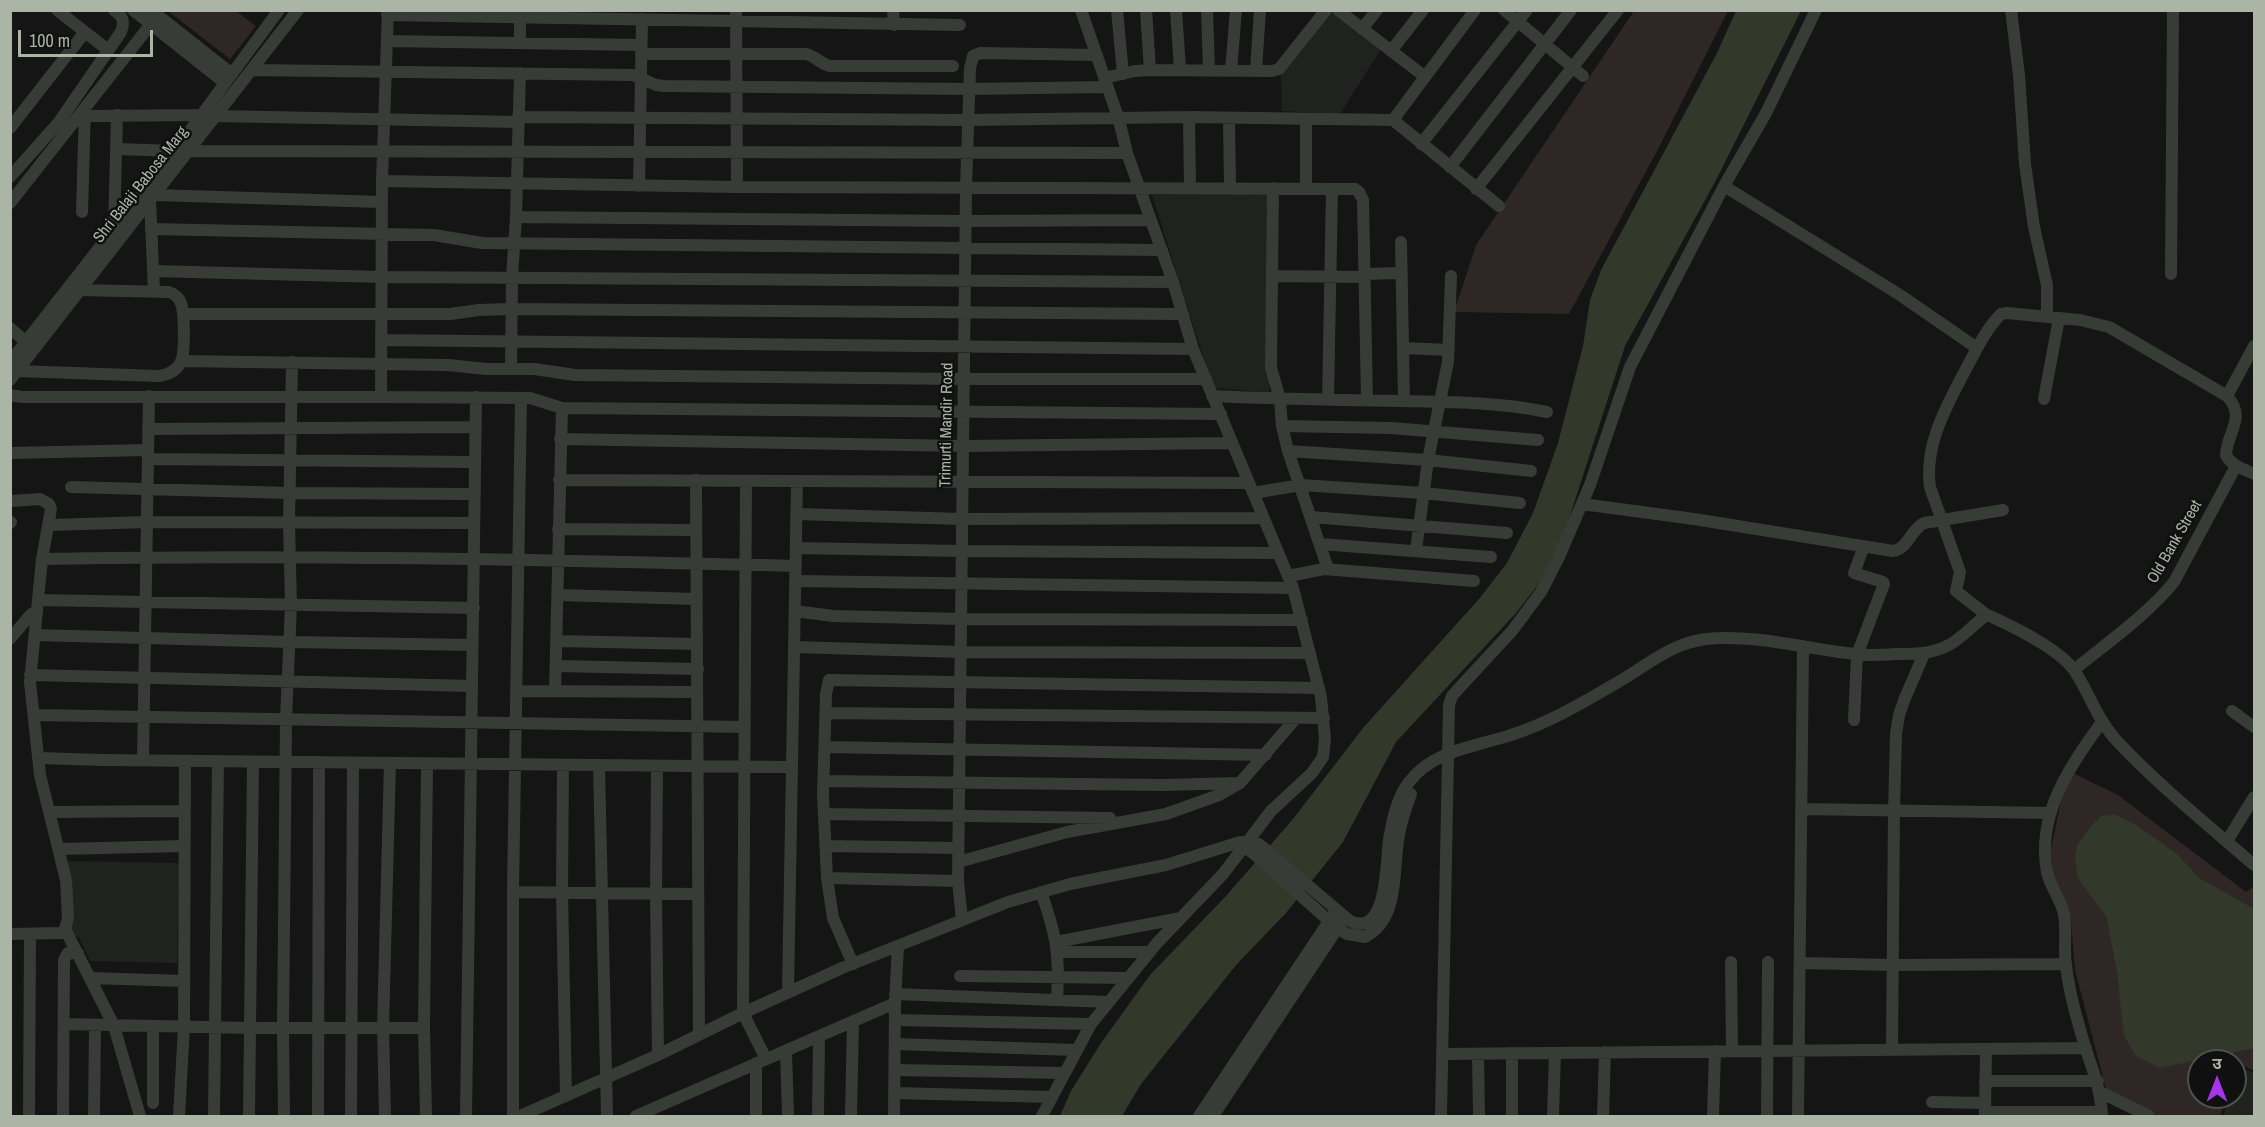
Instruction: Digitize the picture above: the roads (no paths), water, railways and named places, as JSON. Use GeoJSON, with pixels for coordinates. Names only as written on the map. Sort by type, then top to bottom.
{"type":"FeatureCollection","features":[{"type":"Feature","properties":{"kind":"street"},"geometry":{"type":"LineString","coordinates":[[57,10],[108,50]]}},
{"type":"Feature","properties":{"kind":"street"},"geometry":{"type":"LineString","coordinates":[[10,177],[59,122],[123,27],[122,16],[114,10]]}},
{"type":"Feature","properties":{"kind":"street"},"geometry":{"type":"LineString","coordinates":[[133,10],[229,78]]}},
{"type":"Feature","properties":{"kind":"street"},"geometry":{"type":"LineString","coordinates":[[151,10],[229,78]]}},
{"type":"Feature","properties":{"kind":"street"},"geometry":{"type":"LineString","coordinates":[[893,10],[894,25]]}},
{"type":"Feature","properties":{"kind":"street"},"geometry":{"type":"LineString","coordinates":[[1042,1116],[1091,1024],[1150,952],[1248,845],[1271,811],[1312,773],[1323,757],[1325,740],[1319,688],[1293,588],[1193,349],[1173,282],[1127,153],[1119,120],[1081,10]]}},
{"type":"Feature","properties":{"kind":"street"},"geometry":{"type":"LineString","coordinates":[[1117,10],[1123,74]]}},
{"type":"Feature","properties":{"kind":"street"},"geometry":{"type":"LineString","coordinates":[[1146,10],[1150,70]]}},
{"type":"Feature","properties":{"kind":"street"},"geometry":{"type":"LineString","coordinates":[[1176,10],[1180,69]]}},
{"type":"Feature","properties":{"kind":"street"},"geometry":{"type":"LineString","coordinates":[[1207,10],[1209,70]]}},
{"type":"Feature","properties":{"kind":"street"},"geometry":{"type":"LineString","coordinates":[[1231,71],[1236,10]]}},
{"type":"Feature","properties":{"kind":"street"},"geometry":{"type":"LineString","coordinates":[[1256,70],[1260,10]]}},
{"type":"Feature","properties":{"kind":"street"},"geometry":{"type":"LineString","coordinates":[[252,70],[621,75],[640,77],[656,85],[664,86],[968,90],[1105,82],[1123,74],[1150,70],[1279,69],[1326,10]]}},
{"type":"Feature","properties":{"kind":"street"},"geometry":{"type":"LineString","coordinates":[[1338,10],[1424,76]]}},
{"type":"Feature","properties":{"kind":"street"},"geometry":{"type":"LineString","coordinates":[[1362,29],[1377,10]]}},
{"type":"Feature","properties":{"kind":"street"},"geometry":{"type":"LineString","coordinates":[[1391,51],[1423,10]]}},
{"type":"Feature","properties":{"kind":"street"},"geometry":{"type":"LineString","coordinates":[[1393,120],[1475,10]]}},
{"type":"Feature","properties":{"kind":"street"},"geometry":{"type":"LineString","coordinates":[[1504,10],[1579,72]]}},
{"type":"Feature","properties":{"kind":"street"},"geometry":{"type":"LineString","coordinates":[[1421,144],[1527,10]]}},
{"type":"Feature","properties":{"kind":"street"},"geometry":{"type":"LineString","coordinates":[[1450,167],[1571,10]]}},
{"type":"Feature","properties":{"kind":"street"},"geometry":{"type":"LineString","coordinates":[[1476,189],[1579,72],[1618,10]]}},
{"type":"Feature","properties":{"kind":"street"},"geometry":{"type":"LineString","coordinates":[[1441,1116],[1447,753],[1449,705],[1452,696],[1529,611],[1554,568],[1582,504],[1630,367],[1724,186],[1766,113],[1816,10]]}},
{"type":"Feature","properties":{"kind":"street"},"geometry":{"type":"LineString","coordinates":[[2011,10],[2019,75],[2025,164],[2034,227],[2053,317],[2044,399]]}},
{"type":"Feature","properties":{"kind":"street"},"geometry":{"type":"LineString","coordinates":[[2171,274],[2173,10]]}},
{"type":"Feature","properties":{"kind":"street"},"geometry":{"type":"LineString","coordinates":[[276,11],[295,14]]}},
{"type":"Feature","properties":{"kind":"street","name":"Shri Balaji Babosa Marg"},"geometry":{"type":"LineString","coordinates":[[13,371],[26,342],[202,116],[276,11]]}},
{"type":"Feature","properties":{"kind":"street"},"geometry":{"type":"LineString","coordinates":[[381,397],[382,181],[388,13],[520,14],[642,19],[736,15],[894,25],[960,25]]}},
{"type":"Feature","properties":{"kind":"street","name":"Shri Balaji Babosa Marg"},"geometry":{"type":"LineString","coordinates":[[13,371],[80,290],[295,14]]}},
{"type":"Feature","properties":{"kind":"street"},"geometry":{"type":"LineString","coordinates":[[520,14],[520,43]]}},
{"type":"Feature","properties":{"kind":"street"},"geometry":{"type":"LineString","coordinates":[[736,15],[737,187]]}},
{"type":"Feature","properties":{"kind":"street"},"geometry":{"type":"LineString","coordinates":[[639,186],[642,19]]}},
{"type":"Feature","properties":{"kind":"street"},"geometry":{"type":"LineString","coordinates":[[10,203],[85,112],[151,24]]}},
{"type":"Feature","properties":{"kind":"street"},"geometry":{"type":"LineString","coordinates":[[10,128],[85,32]]}},
{"type":"Feature","properties":{"kind":"street"},"geometry":{"type":"LineString","coordinates":[[387,40],[520,43],[736,54],[806,54],[830,66],[953,66]]}},
{"type":"Feature","properties":{"kind":"street","name":"Trimurti Mandir Road"},"geometry":{"type":"LineString","coordinates":[[962,920],[958,881],[958,848],[966,188],[971,59],[975,54],[1096,56]]}},
{"type":"Feature","properties":{"kind":"street"},"geometry":{"type":"LineString","coordinates":[[511,369],[511,309],[520,73]]}},
{"type":"Feature","properties":{"kind":"street"},"geometry":{"type":"LineString","coordinates":[[85,112],[117,115],[202,116]]}},
{"type":"Feature","properties":{"kind":"street"},"geometry":{"type":"LineString","coordinates":[[82,212],[85,112]]}},
{"type":"Feature","properties":{"kind":"street"},"geometry":{"type":"LineString","coordinates":[[114,230],[117,115]]}},
{"type":"Feature","properties":{"kind":"street"},"geometry":{"type":"LineString","coordinates":[[216,116],[384,120],[641,118],[1119,120],[1189,117],[1393,120],[1499,206]]}},
{"type":"Feature","properties":{"kind":"street"},"geometry":{"type":"LineString","coordinates":[[1189,117],[1190,188]]}},
{"type":"Feature","properties":{"kind":"street"},"geometry":{"type":"LineString","coordinates":[[1229,118],[1230,188]]}},
{"type":"Feature","properties":{"kind":"street"},"geometry":{"type":"LineString","coordinates":[[1306,119],[1306,189]]}},
{"type":"Feature","properties":{"kind":"street"},"geometry":{"type":"LineString","coordinates":[[117,150],[175,151]]}},
{"type":"Feature","properties":{"kind":"street"},"geometry":{"type":"LineString","coordinates":[[189,151],[1127,153]]}},
{"type":"Feature","properties":{"kind":"street"},"geometry":{"type":"LineString","coordinates":[[382,181],[737,187],[1355,189],[1361,195],[1367,400]]}},
{"type":"Feature","properties":{"kind":"street"},"geometry":{"type":"LineString","coordinates":[[1724,186],[1900,296],[1977,348]]}},
{"type":"Feature","properties":{"kind":"street"},"geometry":{"type":"LineString","coordinates":[[1273,188],[1271,369],[1280,399],[1282,426],[1288,451],[1328,569]]}},
{"type":"Feature","properties":{"kind":"street"},"geometry":{"type":"LineString","coordinates":[[1328,400],[1332,189]]}},
{"type":"Feature","properties":{"kind":"street"},"geometry":{"type":"LineString","coordinates":[[154,291],[152,198],[382,202]]}},
{"type":"Feature","properties":{"kind":"street"},"geometry":{"type":"LineString","coordinates":[[516,217],[966,221],[1150,220]]}},
{"type":"Feature","properties":{"kind":"street"},"geometry":{"type":"LineString","coordinates":[[151,229],[383,233],[442,236],[482,243],[1162,250]]}},
{"type":"Feature","properties":{"kind":"street"},"geometry":{"type":"LineString","coordinates":[[1401,242],[1404,401]]}},
{"type":"Feature","properties":{"kind":"street"},"geometry":{"type":"LineString","coordinates":[[153,271],[382,277],[1173,282]]}},
{"type":"Feature","properties":{"kind":"street"},"geometry":{"type":"LineString","coordinates":[[1273,276],[1329,277],[1402,273]]}},
{"type":"Feature","properties":{"kind":"street"},"geometry":{"type":"LineString","coordinates":[[1416,550],[1428,460],[1449,350],[1451,276]]}},
{"type":"Feature","properties":{"kind":"street"},"geometry":{"type":"LineString","coordinates":[[13,371],[158,376],[168,375],[181,361],[183,314],[181,302],[176,296],[169,292],[154,291],[80,290]]}},
{"type":"Feature","properties":{"kind":"street"},"geometry":{"type":"LineString","coordinates":[[183,314],[450,314],[511,309],[1183,314]]}},
{"type":"Feature","properties":{"kind":"street"},"geometry":{"type":"LineString","coordinates":[[2254,474],[2236,466],[2228,460],[2226,455],[2236,418],[2236,408],[2227,396],[2109,327],[2080,320],[2001,314],[1977,348],[1947,406],[1937,431],[1928,475],[1930,487],[1960,572],[1956,591],[1988,616],[2042,643],[2074,670],[2102,722],[2127,751],[2254,866]]}},
{"type":"Feature","properties":{"kind":"street"},"geometry":{"type":"LineString","coordinates":[[10,328],[26,342]]}},
{"type":"Feature","properties":{"kind":"street"},"geometry":{"type":"LineString","coordinates":[[381,340],[1193,349]]}},
{"type":"Feature","properties":{"kind":"street"},"geometry":{"type":"LineString","coordinates":[[2227,396],[2254,346]]}},
{"type":"Feature","properties":{"kind":"street"},"geometry":{"type":"LineString","coordinates":[[1403,348],[1449,350]]}},
{"type":"Feature","properties":{"kind":"street"},"geometry":{"type":"LineString","coordinates":[[181,361],[534,369],[575,375],[1206,379]]}},
{"type":"Feature","properties":{"kind":"street"},"geometry":{"type":"LineString","coordinates":[[284,1116],[286,719],[291,605],[289,523],[292,362]]}},
{"type":"Feature","properties":{"kind":"street"},"geometry":{"type":"LineString","coordinates":[[10,395],[22,397],[530,398],[562,408],[1221,414]]}},
{"type":"Feature","properties":{"kind":"street"},"geometry":{"type":"LineString","coordinates":[[143,760],[149,396]]}},
{"type":"Feature","properties":{"kind":"street"},"geometry":{"type":"LineString","coordinates":[[1212,396],[1439,401],[1501,404],[1547,412]]}},
{"type":"Feature","properties":{"kind":"street"},"geometry":{"type":"LineString","coordinates":[[466,1116],[476,398]]}},
{"type":"Feature","properties":{"kind":"street"},"geometry":{"type":"LineString","coordinates":[[513,1116],[513,892],[521,398]]}},
{"type":"Feature","properties":{"kind":"street"},"geometry":{"type":"LineString","coordinates":[[555,691],[562,408]]}},
{"type":"Feature","properties":{"kind":"street"},"geometry":{"type":"LineString","coordinates":[[1282,426],[1433,430],[1538,440]]}},
{"type":"Feature","properties":{"kind":"street"},"geometry":{"type":"LineString","coordinates":[[148,429],[476,428]]}},
{"type":"Feature","properties":{"kind":"street"},"geometry":{"type":"LineString","coordinates":[[560,439],[963,446],[1232,443]]}},
{"type":"Feature","properties":{"kind":"street"},"geometry":{"type":"LineString","coordinates":[[1288,451],[1428,460],[1531,471]]}},
{"type":"Feature","properties":{"kind":"street"},"geometry":{"type":"LineString","coordinates":[[10,453],[148,455],[291,461],[475,462]]}},
{"type":"Feature","properties":{"kind":"street","name":"Old Bank Street"},"geometry":{"type":"LineString","coordinates":[[2074,670],[2143,614],[2174,582],[2236,466]]}},
{"type":"Feature","properties":{"kind":"street"},"geometry":{"type":"LineString","coordinates":[[559,480],[963,482],[1251,488],[1301,485],[1423,493],[1520,503]]}},
{"type":"Feature","properties":{"kind":"street"},"geometry":{"type":"LineString","coordinates":[[696,480],[699,1034]]}},
{"type":"Feature","properties":{"kind":"street"},"geometry":{"type":"LineString","coordinates":[[746,481],[743,1012],[761,1061],[756,1116]]}},
{"type":"Feature","properties":{"kind":"street"},"geometry":{"type":"LineString","coordinates":[[788,992],[797,481]]}},
{"type":"Feature","properties":{"kind":"street"},"geometry":{"type":"LineString","coordinates":[[71,487],[290,493],[475,494]]}},
{"type":"Feature","properties":{"kind":"street"},"geometry":{"type":"LineString","coordinates":[[10,501],[40,499],[45,501],[51,509],[50,525],[42,559],[30,675],[42,786],[60,849],[66,880],[68,918],[65,929],[57,934],[10,934]]}},
{"type":"Feature","properties":{"kind":"street"},"geometry":{"type":"LineString","coordinates":[[1582,504],[1898,550],[1919,525],[2003,510]]}},
{"type":"Feature","properties":{"kind":"street"},"geometry":{"type":"LineString","coordinates":[[796,514],[962,519],[1263,518]]}},
{"type":"Feature","properties":{"kind":"street"},"geometry":{"type":"LineString","coordinates":[[1312,518],[1507,532]]}},
{"type":"Feature","properties":{"kind":"street"},"geometry":{"type":"LineString","coordinates":[[50,525],[147,522],[474,524]]}},
{"type":"Feature","properties":{"kind":"street"},"geometry":{"type":"LineString","coordinates":[[558,529],[696,530]]}},
{"type":"Feature","properties":{"kind":"street"},"geometry":{"type":"LineString","coordinates":[[1320,544],[1491,557]]}},
{"type":"Feature","properties":{"kind":"street"},"geometry":{"type":"LineString","coordinates":[[1854,720],[1857,654],[1884,584],[1854,573],[1863,546]]}},
{"type":"Feature","properties":{"kind":"street"},"geometry":{"type":"LineString","coordinates":[[796,548],[1277,553]]}},
{"type":"Feature","properties":{"kind":"street"},"geometry":{"type":"LineString","coordinates":[[42,559],[474,558],[796,566]]}},
{"type":"Feature","properties":{"kind":"street"},"geometry":{"type":"LineString","coordinates":[[1287,576],[1328,569],[1474,581]]}},
{"type":"Feature","properties":{"kind":"street"},"geometry":{"type":"LineString","coordinates":[[795,581],[1293,588]]}},
{"type":"Feature","properties":{"kind":"street"},"geometry":{"type":"LineString","coordinates":[[558,595],[697,599]]}},
{"type":"Feature","properties":{"kind":"street"},"geometry":{"type":"LineString","coordinates":[[39,600],[474,608]]}},
{"type":"Feature","properties":{"kind":"street"},"geometry":{"type":"LineString","coordinates":[[795,611],[832,616],[961,619],[1302,620]]}},
{"type":"Feature","properties":{"kind":"street"},"geometry":{"type":"LineString","coordinates":[[10,639],[31,614]]}},
{"type":"Feature","properties":{"kind":"street"},"geometry":{"type":"LineString","coordinates":[[520,1116],[658,1055],[743,1012],[853,964],[962,920],[1041,892],[1248,845],[1355,923],[1360,923],[1372,917],[1384,890],[1387,853],[1396,812],[1409,781],[1430,762],[1447,753],[1534,728],[1626,677],[1664,652],[1690,643],[1731,639],[1857,654],[1924,654],[1951,644],[1985,616],[1988,616]]}},
{"type":"Feature","properties":{"kind":"street"},"geometry":{"type":"LineString","coordinates":[[35,635],[472,645]]}},
{"type":"Feature","properties":{"kind":"street"},"geometry":{"type":"LineString","coordinates":[[558,641],[697,644]]}},
{"type":"Feature","properties":{"kind":"street"},"geometry":{"type":"LineString","coordinates":[[1798,1116],[1803,646]]}},
{"type":"Feature","properties":{"kind":"street"},"geometry":{"type":"LineString","coordinates":[[794,647],[961,652],[1310,653]]}},
{"type":"Feature","properties":{"kind":"street"},"geometry":{"type":"LineString","coordinates":[[1892,1050],[1896,734],[1899,715],[1924,654]]}},
{"type":"Feature","properties":{"kind":"street"},"geometry":{"type":"LineString","coordinates":[[556,666],[698,669]]}},
{"type":"Feature","properties":{"kind":"street"},"geometry":{"type":"LineString","coordinates":[[30,675],[472,686]]}},
{"type":"Feature","properties":{"kind":"street"},"geometry":{"type":"LineString","coordinates":[[853,964],[834,918],[827,878],[824,794],[827,684],[829,680],[1319,688]]}},
{"type":"Feature","properties":{"kind":"street"},"geometry":{"type":"LineString","coordinates":[[516,691],[697,692]]}},
{"type":"Feature","properties":{"kind":"street"},"geometry":{"type":"LineString","coordinates":[[2232,711],[2254,725]]}},
{"type":"Feature","properties":{"kind":"street"},"geometry":{"type":"LineString","coordinates":[[826,714],[1324,718]]}},
{"type":"Feature","properties":{"kind":"street"},"geometry":{"type":"LineString","coordinates":[[34,715],[745,727]]}},
{"type":"Feature","properties":{"kind":"street"},"geometry":{"type":"LineString","coordinates":[[958,862],[1067,832],[1166,814],[1232,789],[1266,755],[1296,718]]}},
{"type":"Feature","properties":{"kind":"street"},"geometry":{"type":"LineString","coordinates":[[1932,1102],[1985,1110],[2102,1114],[2099,1086],[2086,1048],[2066,964],[2064,911],[2047,872],[2046,854],[2051,813],[2060,785],[2077,756],[2102,722]]}},
{"type":"Feature","properties":{"kind":"street"},"geometry":{"type":"LineString","coordinates":[[825,747],[1266,755]]}},
{"type":"Feature","properties":{"kind":"street"},"geometry":{"type":"LineString","coordinates":[[39,758],[792,767]]}},
{"type":"Feature","properties":{"kind":"street"},"geometry":{"type":"LineString","coordinates":[[179,1116],[184,1028],[185,761]]}},
{"type":"Feature","properties":{"kind":"street"},"geometry":{"type":"LineString","coordinates":[[214,1116],[218,761]]}},
{"type":"Feature","properties":{"kind":"street"},"geometry":{"type":"LineString","coordinates":[[249,1116],[253,762]]}},
{"type":"Feature","properties":{"kind":"street"},"geometry":{"type":"LineString","coordinates":[[318,1116],[319,762]]}},
{"type":"Feature","properties":{"kind":"street"},"geometry":{"type":"LineString","coordinates":[[351,1116],[353,763]]}},
{"type":"Feature","properties":{"kind":"street"},"geometry":{"type":"LineString","coordinates":[[385,1116],[383,1029],[390,763]]}},
{"type":"Feature","properties":{"kind":"street"},"geometry":{"type":"LineString","coordinates":[[426,1116],[424,1028],[428,764]]}},
{"type":"Feature","properties":{"kind":"street"},"geometry":{"type":"LineString","coordinates":[[563,765],[562,892],[566,1096]]}},
{"type":"Feature","properties":{"kind":"street"},"geometry":{"type":"LineString","coordinates":[[599,765],[607,1116]]}},
{"type":"Feature","properties":{"kind":"street"},"geometry":{"type":"LineString","coordinates":[[657,766],[658,1055]]}},
{"type":"Feature","properties":{"kind":"street"},"geometry":{"type":"LineString","coordinates":[[1248,845],[1333,925],[1347,934],[1365,937],[1378,928],[1390,904],[1401,826],[1420,771]]}},
{"type":"Feature","properties":{"kind":"street"},"geometry":{"type":"LineString","coordinates":[[825,781],[1162,785],[1240,783]]}},
{"type":"Feature","properties":{"kind":"street"},"geometry":{"type":"LineString","coordinates":[[2227,841],[2254,797]]}},
{"type":"Feature","properties":{"kind":"street"},"geometry":{"type":"LineString","coordinates":[[1802,809],[2051,813]]}},
{"type":"Feature","properties":{"kind":"street"},"geometry":{"type":"LineString","coordinates":[[50,812],[184,811]]}},
{"type":"Feature","properties":{"kind":"street"},"geometry":{"type":"LineString","coordinates":[[826,814],[1144,819]]}},
{"type":"Feature","properties":{"kind":"street"},"geometry":{"type":"LineString","coordinates":[[60,849],[184,846]]}},
{"type":"Feature","properties":{"kind":"street"},"geometry":{"type":"LineString","coordinates":[[826,846],[958,848]]}},
{"type":"Feature","properties":{"kind":"street"},"geometry":{"type":"LineString","coordinates":[[827,878],[958,881]]}},
{"type":"Feature","properties":{"kind":"street"},"geometry":{"type":"LineString","coordinates":[[513,892],[698,894]]}},
{"type":"Feature","properties":{"kind":"street"},"geometry":{"type":"LineString","coordinates":[[1041,892],[1057,947],[1059,976],[1057,1000]]}},
{"type":"Feature","properties":{"kind":"street"},"geometry":{"type":"LineString","coordinates":[[1199,1116],[1341,913]]}},
{"type":"Feature","properties":{"kind":"street"},"geometry":{"type":"LineString","coordinates":[[1057,947],[1181,918]]}},
{"type":"Feature","properties":{"kind":"street"},"geometry":{"type":"LineString","coordinates":[[1213,1116],[1333,925]]}},
{"type":"Feature","properties":{"kind":"street"},"geometry":{"type":"LineString","coordinates":[[65,929],[114,1026],[140,1116]]}},
{"type":"Feature","properties":{"kind":"street"},"geometry":{"type":"LineString","coordinates":[[28,1116],[30,934]]}},
{"type":"Feature","properties":{"kind":"street"},"geometry":{"type":"LineString","coordinates":[[894,1116],[898,946]]}},
{"type":"Feature","properties":{"kind":"street"},"geometry":{"type":"LineString","coordinates":[[1057,947],[1150,952]]}},
{"type":"Feature","properties":{"kind":"street"},"geometry":{"type":"LineString","coordinates":[[63,1116],[64,960],[68,953],[78,953]]}},
{"type":"Feature","properties":{"kind":"street"},"geometry":{"type":"LineString","coordinates":[[1731,962],[1731,1051]]}},
{"type":"Feature","properties":{"kind":"street"},"geometry":{"type":"LineString","coordinates":[[1767,1116],[1768,963]]}},
{"type":"Feature","properties":{"kind":"street"},"geometry":{"type":"LineString","coordinates":[[1800,963],[2066,964]]}},
{"type":"Feature","properties":{"kind":"street"},"geometry":{"type":"LineString","coordinates":[[960,976],[1129,978]]}},
{"type":"Feature","properties":{"kind":"street"},"geometry":{"type":"LineString","coordinates":[[90,978],[184,981]]}},
{"type":"Feature","properties":{"kind":"street"},"geometry":{"type":"LineString","coordinates":[[636,1116],[853,1021],[895,999],[1108,1002]]}},
{"type":"Feature","properties":{"kind":"street"},"geometry":{"type":"LineString","coordinates":[[895,1020],[1091,1024]]}},
{"type":"Feature","properties":{"kind":"street"},"geometry":{"type":"LineString","coordinates":[[851,1116],[853,1021]]}},
{"type":"Feature","properties":{"kind":"street"},"geometry":{"type":"LineString","coordinates":[[64,1024],[249,1029],[424,1028]]}},
{"type":"Feature","properties":{"kind":"street"},"geometry":{"type":"LineString","coordinates":[[94,1116],[95,1026]]}},
{"type":"Feature","properties":{"kind":"street"},"geometry":{"type":"LineString","coordinates":[[153,1027],[153,1103]]}},
{"type":"Feature","properties":{"kind":"street"},"geometry":{"type":"LineString","coordinates":[[818,1116],[819,1036]]}},
{"type":"Feature","properties":{"kind":"street"},"geometry":{"type":"LineString","coordinates":[[895,1044],[1076,1050]]}},
{"type":"Feature","properties":{"kind":"street"},"geometry":{"type":"LineString","coordinates":[[1442,1054],[2086,1048]]}},
{"type":"Feature","properties":{"kind":"street"},"geometry":{"type":"LineString","coordinates":[[1985,1110],[1986,1049]]}},
{"type":"Feature","properties":{"kind":"street"},"geometry":{"type":"LineString","coordinates":[[786,1051],[788,1116]]}},
{"type":"Feature","properties":{"kind":"street"},"geometry":{"type":"LineString","coordinates":[[1603,1116],[1605,1052]]}},
{"type":"Feature","properties":{"kind":"street"},"geometry":{"type":"LineString","coordinates":[[1713,1116],[1715,1052]]}},
{"type":"Feature","properties":{"kind":"street"},"geometry":{"type":"LineString","coordinates":[[1512,1053],[1512,1116]]}},
{"type":"Feature","properties":{"kind":"street"},"geometry":{"type":"LineString","coordinates":[[1553,1116],[1555,1053]]}},
{"type":"Feature","properties":{"kind":"street"},"geometry":{"type":"LineString","coordinates":[[1478,1054],[1479,1116]]}},
{"type":"Feature","properties":{"kind":"street"},"geometry":{"type":"LineString","coordinates":[[895,1070],[1064,1073]]}},
{"type":"Feature","properties":{"kind":"street"},"geometry":{"type":"LineString","coordinates":[[1985,1081],[2099,1086],[2149,1116]]}},
{"type":"Feature","properties":{"kind":"street"},"geometry":{"type":"LineString","coordinates":[[894,1093],[1051,1097]]}}]}
